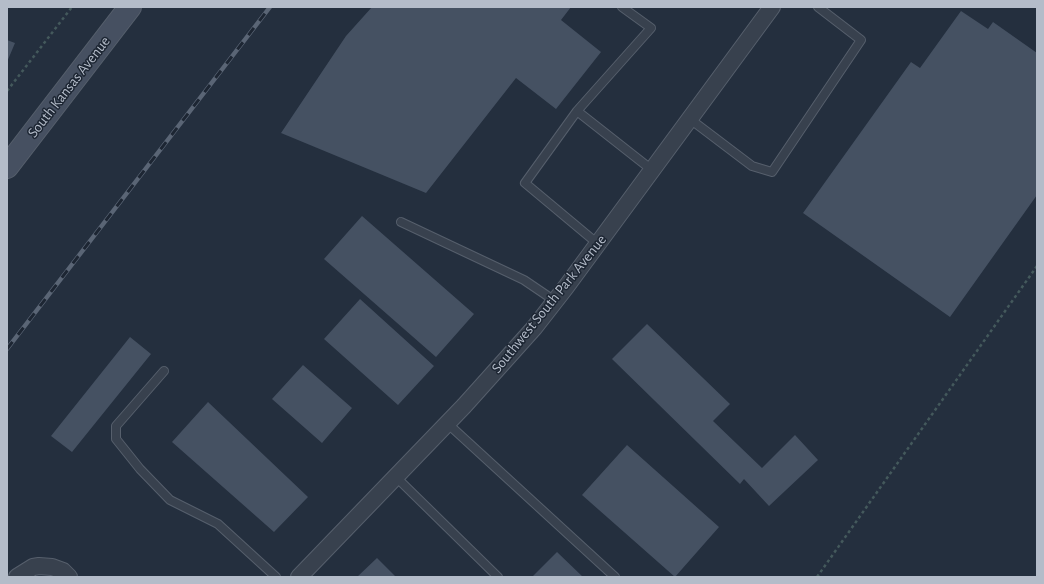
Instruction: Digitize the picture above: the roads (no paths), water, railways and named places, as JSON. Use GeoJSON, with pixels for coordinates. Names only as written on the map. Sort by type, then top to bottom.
{"type":"FeatureCollection","features":[{"type":"Feature","properties":{"kind":"main road","name":"South Kansas Avenue"},"geometry":{"type":"LineString","coordinates":[[7,167],[130,7]]}},
{"type":"Feature","properties":{"kind":"street","name":"Southwest South Park Avenue"},"geometry":{"type":"LineString","coordinates":[[299,577],[499,368],[556,301],[772,7]]}},
{"type":"Feature","properties":{"kind":"street"},"geometry":{"type":"LineString","coordinates":[[17,577],[33,567],[40,566],[52,567],[63,571],[69,577]]}},
{"type":"Feature","properties":{"kind":"lane"},"geometry":{"type":"LineString","coordinates":[[598,244],[525,183],[577,111],[651,28],[622,7]]}},
{"type":"Feature","properties":{"kind":"lane"},"geometry":{"type":"LineString","coordinates":[[690,119],[752,166],[772,172],[862,40],[818,7]]}},
{"type":"Feature","properties":{"kind":"lane"},"geometry":{"type":"LineString","coordinates":[[577,111],[652,170]]}},
{"type":"Feature","properties":{"kind":"lane"},"geometry":{"type":"LineString","coordinates":[[401,222],[524,280],[556,301]]}},
{"type":"Feature","properties":{"kind":"lane"},"geometry":{"type":"LineString","coordinates":[[164,371],[116,426],[116,439],[140,469],[170,500],[218,524],[276,577]]}},
{"type":"Feature","properties":{"kind":"lane"},"geometry":{"type":"LineString","coordinates":[[447,423],[615,577]]}},
{"type":"Feature","properties":{"kind":"lane"},"geometry":{"type":"LineString","coordinates":[[395,476],[498,577]]}},
{"type":"Feature","properties":{"kind":"railway"},"geometry":{"type":"LineString","coordinates":[[7,349],[270,7]]}}]}
